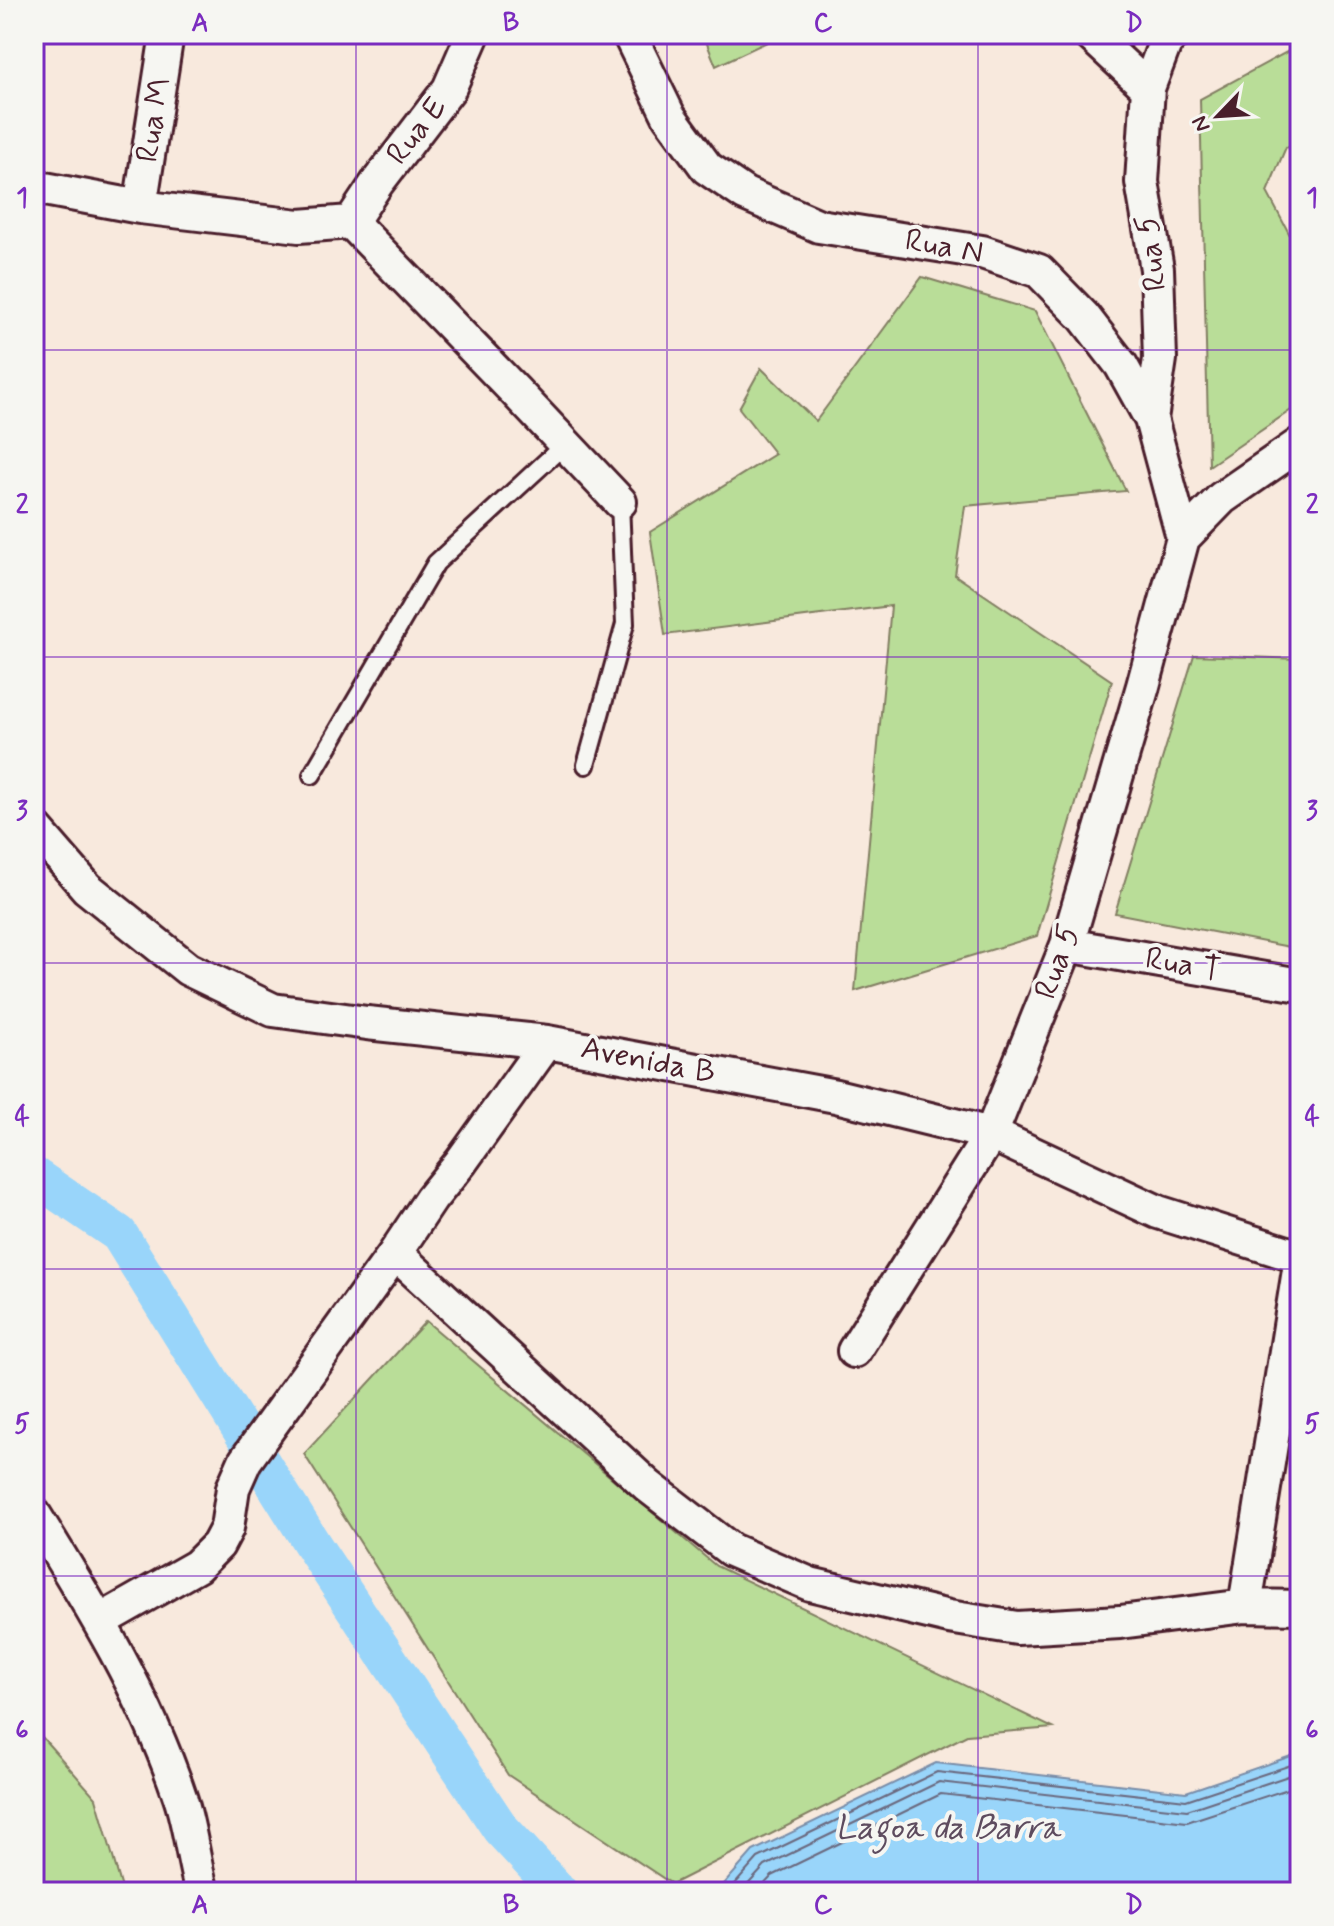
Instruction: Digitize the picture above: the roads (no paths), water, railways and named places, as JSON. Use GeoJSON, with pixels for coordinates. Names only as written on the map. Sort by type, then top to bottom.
{"type":"FeatureCollection","features":[{"type":"Feature","properties":{"kind":"street","name":"Rua M"},"geometry":{"type":"LineString","coordinates":[[140,207],[167,34]]}},
{"type":"Feature","properties":{"kind":"street","name":"Rua E"},"geometry":{"type":"LineString","coordinates":[[351,222],[449,89],[473,34]]}},
{"type":"Feature","properties":{"kind":"street","name":"Rua N"},"geometry":{"type":"LineString","coordinates":[[629,34],[669,116],[707,168],[745,194],[819,226],[982,252],[1039,271],[1084,317],[1121,365],[1151,419],[1183,538]]}},
{"type":"Feature","properties":{"kind":"street"},"geometry":{"type":"LineString","coordinates":[[1090,34],[1148,88]]}},
{"type":"Feature","properties":{"kind":"street","name":"Rua 5"},"geometry":{"type":"LineString","coordinates":[[1151,419],[1160,359],[1157,269],[1142,182],[1148,88],[1165,43],[1173,34]]}},
{"type":"Feature","properties":{"kind":"street"},"geometry":{"type":"LineString","coordinates":[[34,187],[140,207],[299,226],[351,222],[620,502]]}},
{"type":"Feature","properties":{"kind":"street"},"geometry":{"type":"LineString","coordinates":[[1183,538],[1222,498],[1300,444]]}},
{"type":"Feature","properties":{"kind":"street","name":"Rua 5"},"geometry":{"type":"LineString","coordinates":[[854,1351],[991,1134],[1067,945],[1183,538]]}},
{"type":"Feature","properties":{"kind":"street","name":"Avenida B"},"geometry":{"type":"LineString","coordinates":[[34,827],[87,888],[188,969],[273,1010],[547,1042],[836,1096],[991,1134],[1158,1212],[1300,1257]]}},
{"type":"Feature","properties":{"kind":"street","name":"Rua T"},"geometry":{"type":"LineString","coordinates":[[1067,945],[1300,985]]}},
{"type":"Feature","properties":{"kind":"street"},"geometry":{"type":"LineString","coordinates":[[100,1621],[197,1566],[218,1545],[227,1528],[233,1488],[245,1461],[547,1042]]}},
{"type":"Feature","properties":{"kind":"street"},"geometry":{"type":"LineString","coordinates":[[395,1253],[648,1486],[731,1550],[810,1584],[949,1617],[1017,1628],[1120,1622],[1245,1606],[1300,1607]]}},
{"type":"Feature","properties":{"kind":"street"},"geometry":{"type":"LineString","coordinates":[[1245,1606],[1300,1264]]}},
{"type":"Feature","properties":{"kind":"street"},"geometry":{"type":"LineString","coordinates":[[34,1514],[100,1621],[155,1733],[181,1799],[202,1892]]}},
{"type":"Feature","properties":{"kind":"lane"},"geometry":{"type":"LineString","coordinates":[[312,775],[436,563],[565,444]]}},
{"type":"Feature","properties":{"kind":"lane"},"geometry":{"type":"LineString","coordinates":[[586,765],[625,624],[620,502]]}},
{"type":"Feature","properties":{"kind":"water","name":"Lagoa da Barra"},"geometry":{"type":"Polygon","coordinates":[[[1300,1753],[1300,1892],[717,1892],[753,1851],[936,1763],[1186,1792],[1300,1753]]]}},
{"type":"Feature","properties":{"kind":"waterway"},"geometry":{"type":"LineString","coordinates":[[34,1176],[119,1234],[314,1547],[500,1828],[559,1892]]}}]}
